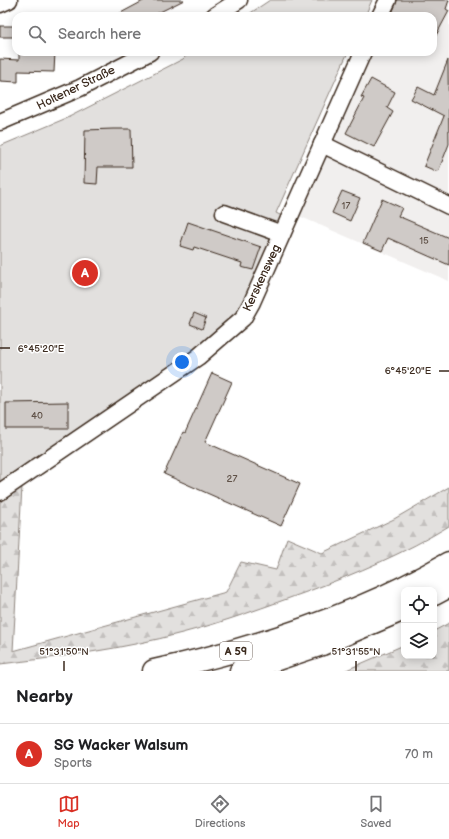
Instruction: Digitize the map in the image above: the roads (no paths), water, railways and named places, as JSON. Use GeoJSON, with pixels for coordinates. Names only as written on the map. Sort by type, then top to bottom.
{"type":"FeatureCollection","features":[{"type":"Feature","properties":{"kind":"highway","name":"A 59"},"geometry":{"type":"LineString","coordinates":[[154,671],[210,659],[268,642],[380,597],[449,563]]}},
{"type":"Feature","properties":{"kind":"highway"},"geometry":{"type":"LineString","coordinates":[[437,592],[449,586]]}},
{"type":"Feature","properties":{"kind":"highway","name":"A 59"},"geometry":{"type":"LineString","coordinates":[[241,671],[322,644],[401,610]]}},
{"type":"Feature","properties":{"kind":"street"},"geometry":{"type":"LineString","coordinates":[[0,4],[9,0]]}},
{"type":"Feature","properties":{"kind":"street"},"geometry":{"type":"LineString","coordinates":[[220,12],[239,0]]}},
{"type":"Feature","properties":{"kind":"street"},"geometry":{"type":"LineString","coordinates":[[382,12],[388,0]]}},
{"type":"Feature","properties":{"kind":"street","name":"Holtener Straße"},"geometry":{"type":"LineString","coordinates":[[0,122],[80,88],[142,56]]}},
{"type":"Feature","properties":{"kind":"street","name":"Kerskensweg"},"geometry":{"type":"LineString","coordinates":[[0,492],[198,357],[243,318],[252,302],[361,56]]}},
{"type":"Feature","properties":{"kind":"street"},"geometry":{"type":"LineString","coordinates":[[322,144],[449,206]]}},
{"type":"Feature","properties":{"kind":"street"},"geometry":{"type":"LineString","coordinates":[[224,213],[282,234]]}},
{"type":"Feature","properties":{"kind":"place","name":"SG Wacker Walsum"},"geometry":{"type":"Point","coordinates":[85,273]}}]}
